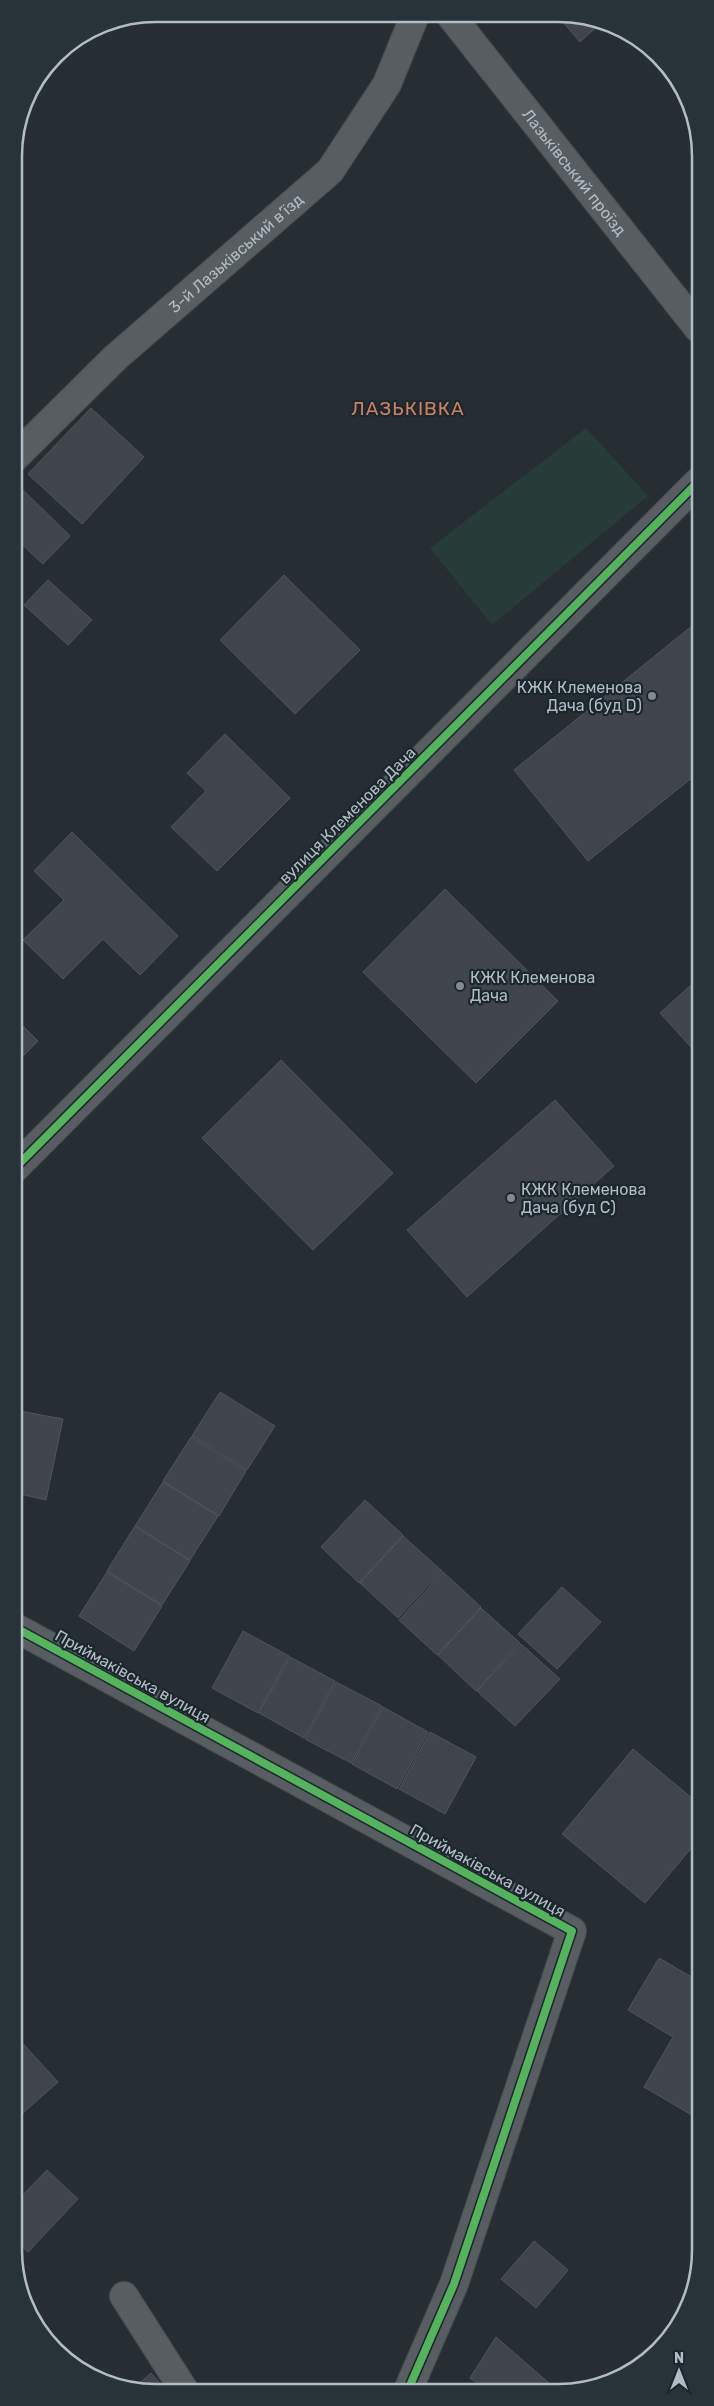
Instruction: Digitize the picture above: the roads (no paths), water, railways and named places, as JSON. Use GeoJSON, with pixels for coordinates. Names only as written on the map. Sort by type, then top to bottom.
{"type":"FeatureCollection","features":[{"type":"Feature","properties":{"kind":"street","name":"3-й Лазьківський в’їзд"},"geometry":{"type":"LineString","coordinates":[[23,449],[115,358],[330,171],[387,84],[413,22]]}},
{"type":"Feature","properties":{"kind":"street","name":"Лазьківський проїзд"},"geometry":{"type":"LineString","coordinates":[[456,22],[692,320]]}},
{"type":"Feature","properties":{"kind":"street","name":"вулиця Клеменова Дача"},"geometry":{"type":"LineString","coordinates":[[23,1160],[692,488]]}},
{"type":"Feature","properties":{"kind":"street","name":"Приймаківська вулиця"},"geometry":{"type":"LineString","coordinates":[[22,1631],[572,1931],[454,2284],[411,2384]]}},
{"type":"Feature","properties":{"kind":"street"},"geometry":{"type":"LineString","coordinates":[[124,2296],[180,2384]]}},
{"type":"Feature","properties":{"kind":"place","name":"КЖК Клеменова Дача (буд D)"},"geometry":{"type":"Point","coordinates":[652,696]}},
{"type":"Feature","properties":{"kind":"place","name":"КЖК Клеменова Дача"},"geometry":{"type":"Point","coordinates":[460,986]}},
{"type":"Feature","properties":{"kind":"place","name":"КЖК Клеменова Дача (буд С)"},"geometry":{"type":"Point","coordinates":[511,1198]}},
{"type":"Feature","properties":{"kind":"district","name":"ЛАЗЬКІВКА"},"geometry":{"type":"Point","coordinates":[408,408]}}]}
